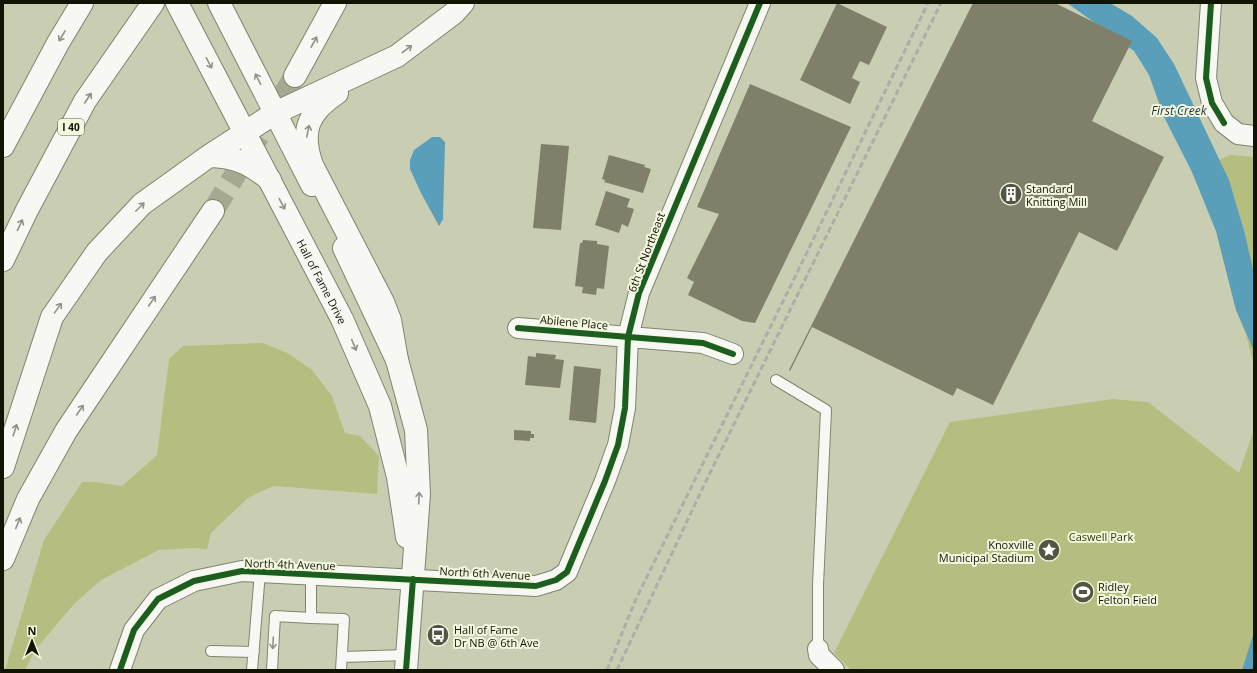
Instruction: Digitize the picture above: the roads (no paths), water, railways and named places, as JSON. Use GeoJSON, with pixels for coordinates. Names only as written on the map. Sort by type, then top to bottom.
{"type":"FeatureCollection","features":[{"type":"Feature","properties":{"kind":"main road"},"geometry":{"type":"LineString","coordinates":[[3,146],[58,43],[82,3]]}},
{"type":"Feature","properties":{"kind":"main road","name":"I 40"},"geometry":{"type":"LineString","coordinates":[[3,260],[27,210],[85,101],[153,3]]}},
{"type":"Feature","properties":{"kind":"main road","name":"Hall of Fame Drive"},"geometry":{"type":"LineString","coordinates":[[177,3],[342,319],[380,406],[398,477],[413,579]]}},
{"type":"Feature","properties":{"kind":"main road","name":"Hall of Fame Drive"},"geometry":{"type":"LineString","coordinates":[[219,3],[334,228],[397,360],[416,430],[419,494],[406,663]]}},
{"type":"Feature","properties":{"kind":"main road"},"geometry":{"type":"LineString","coordinates":[[295,76],[335,3]]}},
{"type":"Feature","properties":{"kind":"main road"},"geometry":{"type":"LineString","coordinates":[[3,467],[52,317],[97,252],[142,204],[209,156],[276,113],[397,56],[454,13],[463,3]]}},
{"type":"Feature","properties":{"kind":"main road"},"geometry":{"type":"LineString","coordinates":[[380,65],[317,108],[311,118],[306,141],[312,165],[383,302],[390,320],[397,360]]}},
{"type":"Feature","properties":{"kind":"main road"},"geometry":{"type":"LineString","coordinates":[[209,156],[230,156],[238,159],[252,165],[270,180]]}},
{"type":"Feature","properties":{"kind":"main road"},"geometry":{"type":"LineString","coordinates":[[3,559],[28,499],[66,431],[213,211]]}},
{"type":"Feature","properties":{"kind":"street","name":"6th St Northeast"},"geometry":{"type":"LineString","coordinates":[[556,580],[567,572],[606,481],[618,445],[625,408],[628,337],[639,294],[760,3]]}},
{"type":"Feature","properties":{"kind":"street"},"geometry":{"type":"LineString","coordinates":[[1211,3],[1206,78],[1212,103],[1224,122],[1238,134],[1254,136]]}},
{"type":"Feature","properties":{"kind":"street","name":"Abilene Place"},"geometry":{"type":"LineString","coordinates":[[518,328],[703,342],[733,354]]}},
{"type":"Feature","properties":{"kind":"street","name":"North 4th Avenue"},"geometry":{"type":"LineString","coordinates":[[120,670],[134,630],[158,599],[194,581],[242,571],[413,579]]}},
{"type":"Feature","properties":{"kind":"street","name":"North 6th Avenue"},"geometry":{"type":"LineString","coordinates":[[413,579],[536,586],[556,580]]}},
{"type":"Feature","properties":{"kind":"street"},"geometry":{"type":"LineString","coordinates":[[818,649],[819,656],[834,670]]}},
{"type":"Feature","properties":{"kind":"lane"},"geometry":{"type":"LineString","coordinates":[[776,380],[826,410],[818,585],[818,649]]}},
{"type":"Feature","properties":{"kind":"lane"},"geometry":{"type":"LineString","coordinates":[[252,670],[260,572]]}},
{"type":"Feature","properties":{"kind":"lane"},"geometry":{"type":"LineString","coordinates":[[311,574],[311,618]]}},
{"type":"Feature","properties":{"kind":"lane"},"geometry":{"type":"LineString","coordinates":[[272,670],[275,616],[344,619],[341,670]]}},
{"type":"Feature","properties":{"kind":"lane"},"geometry":{"type":"LineString","coordinates":[[211,651],[254,652]]}},
{"type":"Feature","properties":{"kind":"lane"},"geometry":{"type":"LineString","coordinates":[[342,657],[406,663]]}},
{"type":"Feature","properties":{"kind":"water","name":"First Creek"},"geometry":{"type":"Polygon","coordinates":[[[1067,3],[1110,3],[1132,16],[1157,38],[1174,64],[1229,180],[1245,234],[1254,274],[1254,351],[1236,310],[1216,231],[1192,172],[1164,117],[1149,75],[1134,51],[1067,3]]]}},
{"type":"Feature","properties":{"kind":"water"},"geometry":{"type":"Polygon","coordinates":[[[432,137],[440,137],[445,142],[443,219],[439,226],[410,169],[410,160],[414,150],[432,137]]]}},
{"type":"Feature","properties":{"kind":"water"},"geometry":{"type":"Polygon","coordinates":[[[1254,632],[1254,670],[1242,670],[1254,632]]]}},
{"type":"Feature","properties":{"kind":"tunnel"},"geometry":{"type":"LineString","coordinates":[[213,211],[295,76]]}},
{"type":"Feature","properties":{"kind":"railway"},"geometry":{"type":"LineString","coordinates":[[607,670],[636,599],[928,3]]}},
{"type":"Feature","properties":{"kind":"railway"},"geometry":{"type":"LineString","coordinates":[[617,670],[706,481],[941,3]]}},
{"type":"Feature","properties":{"kind":"place","name":"Standard Knitting Mill"},"geometry":{"type":"Point","coordinates":[1011,194]}},
{"type":"Feature","properties":{"kind":"place","name":"Knoxville Municipal Stadium"},"geometry":{"type":"Point","coordinates":[1049,550]}},
{"type":"Feature","properties":{"kind":"place","name":"Ridley Felton Field"},"geometry":{"type":"Point","coordinates":[1083,592]}},
{"type":"Feature","properties":{"kind":"place","name":"Hall of Fame Dr NB @ 6th Ave"},"geometry":{"type":"Point","coordinates":[438,635]}},
{"type":"Feature","properties":{"kind":"park label","name":"Caswell Park"},"geometry":{"type":"Point","coordinates":[1101,536]}}]}
